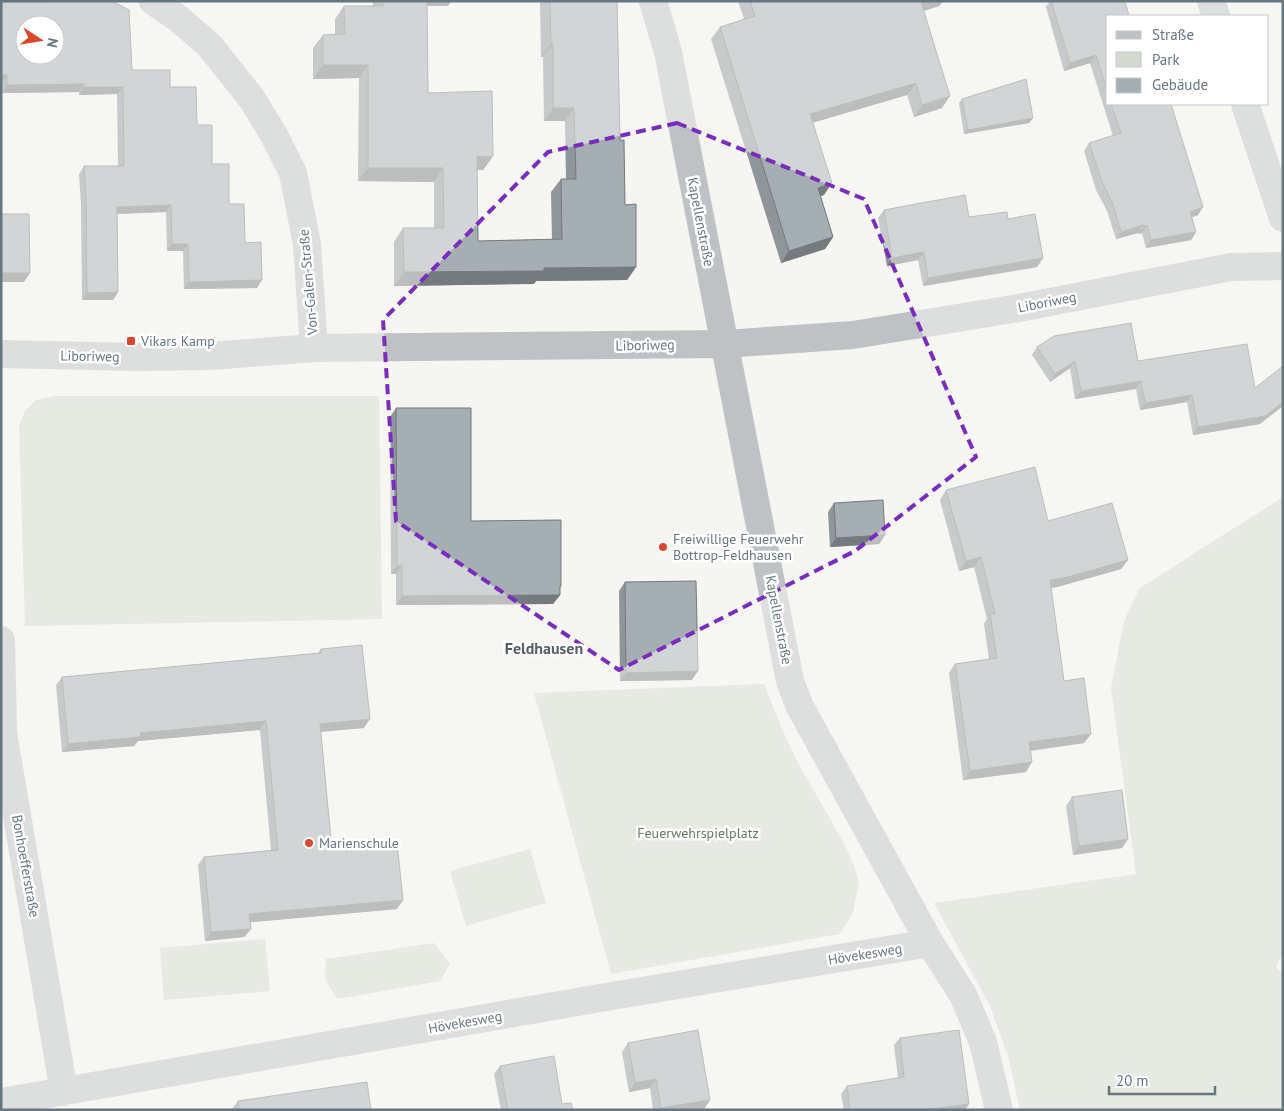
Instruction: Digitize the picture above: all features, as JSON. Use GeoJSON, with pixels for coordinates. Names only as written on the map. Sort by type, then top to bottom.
{"type":"FeatureCollection","features":[{"type":"Feature","properties":{"kind":"street","name":"Von-Galen-Straße"},"geometry":{"type":"LineString","coordinates":[[152,1],[179,19],[210,46],[252,99],[274,135],[293,174],[307,244],[314,348]]}},
{"type":"Feature","properties":{"kind":"street","name":"Kapellenstraße"},"geometry":{"type":"LineString","coordinates":[[653,1],[668,52],[790,682],[799,705],[930,943],[962,994],[983,1042],[999,1110]]}},
{"type":"Feature","properties":{"kind":"street"},"geometry":{"type":"LineString","coordinates":[[1210,1],[1216,15]]}},
{"type":"Feature","properties":{"kind":"street"},"geometry":{"type":"LineString","coordinates":[[1245,105],[1283,218]]}},
{"type":"Feature","properties":{"kind":"street","name":"Liboriweg"},"geometry":{"type":"LineString","coordinates":[[1,354],[136,357],[210,356],[314,348],[725,344],[853,335],[1019,308],[1231,267],[1283,266]]}},
{"type":"Feature","properties":{"kind":"street","name":"Bonhoefferstraße"},"geometry":{"type":"LineString","coordinates":[[1,640],[3,733],[64,1092]]}},
{"type":"Feature","properties":{"kind":"street","name":"Hövekesweg"},"geometry":{"type":"LineString","coordinates":[[1,1102],[930,943]]}},
{"type":"Feature","properties":{"kind":"highlighted area"},"geometry":{"type":"Polygon","coordinates":[[[677,123],[864,199],[976,457],[855,551],[619,670],[396,521],[383,320],[548,152],[677,123]]]}},
{"type":"Feature","properties":{"kind":"green space"},"geometry":{"type":"Polygon","coordinates":[[[54,396],[379,396],[382,619],[25,626],[19,425],[25,411],[36,400],[54,396]]]}},
{"type":"Feature","properties":{"kind":"green space"},"geometry":{"type":"Polygon","coordinates":[[[1283,497],[1283,954],[1276,967],[1283,974],[1283,1110],[1020,1110],[1008,1056],[990,1006],[934,903],[1136,874],[1111,688],[1124,621],[1140,588],[1283,497]]]}},
{"type":"Feature","properties":{"kind":"green space","name":"Feuerwehrspielplatz"},"geometry":{"type":"Polygon","coordinates":[[[764,684],[798,763],[841,838],[854,865],[859,884],[853,913],[840,934],[611,974],[534,693],[764,684]]]}},
{"type":"Feature","properties":{"kind":"green space"},"geometry":{"type":"Polygon","coordinates":[[[530,849],[546,903],[466,926],[450,871],[530,849]]]}},
{"type":"Feature","properties":{"kind":"green space"},"geometry":{"type":"Polygon","coordinates":[[[265,939],[270,991],[164,1000],[160,948],[265,939]]]}},
{"type":"Feature","properties":{"kind":"green space"},"geometry":{"type":"Polygon","coordinates":[[[434,943],[450,964],[440,981],[337,999],[325,979],[326,959],[434,943]]]}},
{"type":"Feature","properties":{"kind":"building"},"geometry":{"type":"Polygon","coordinates":[[[112,1],[129,10],[132,70],[170,70],[170,87],[196,87],[197,125],[212,125],[212,164],[229,164],[229,204],[244,204],[245,243],[261,242],[262,280],[189,282],[188,244],[172,244],[171,205],[117,207],[118,292],[87,293],[84,166],[124,166],[123,87],[84,87],[84,84],[7,85],[7,75],[1,75],[1,2],[112,1]]]}},
{"type":"Feature","properties":{"kind":"building"},"geometry":{"type":"Polygon","coordinates":[[[383,1],[427,1],[428,93],[492,91],[493,156],[477,157],[478,241],[562,239],[561,179],[576,179],[574,108],[553,108],[553,44],[551,44],[550,1],[617,1],[620,140],[624,140],[625,205],[636,204],[636,267],[544,268],[544,271],[404,272],[403,228],[444,228],[443,168],[368,168],[368,65],[323,65],[323,35],[345,34],[344,6],[383,6],[383,1]]]}},
{"type":"Feature","properties":{"kind":"building"},"geometry":{"type":"Polygon","coordinates":[[[750,1],[923,1],[921,2],[950,96],[922,105],[916,83],[810,114],[832,183],[818,188],[833,237],[789,251],[720,27],[755,16],[750,1]]]}},
{"type":"Feature","properties":{"kind":"building"},"geometry":{"type":"Polygon","coordinates":[[[1051,1],[1125,1],[1129,15],[1106,15],[1106,87],[1096,55],[1070,63],[1051,1]]]}},
{"type":"Feature","properties":{"kind":"building"},"geometry":{"type":"Polygon","coordinates":[[[1026,79],[1033,118],[968,130],[962,99],[1026,79]]]}},
{"type":"Feature","properties":{"kind":"building"},"geometry":{"type":"Polygon","coordinates":[[[1111,105],[1171,105],[1203,207],[1190,212],[1196,232],[1151,240],[1147,225],[1121,232],[1113,204],[1102,182],[1089,143],[1121,133],[1111,105]]]}},
{"type":"Feature","properties":{"kind":"building"},"geometry":{"type":"Polygon","coordinates":[[[965,195],[969,217],[1007,212],[1008,219],[1035,214],[1043,258],[928,278],[924,252],[892,258],[884,210],[965,195]]]}},
{"type":"Feature","properties":{"kind":"building"},"geometry":{"type":"Polygon","coordinates":[[[1,214],[29,214],[30,273],[1,273],[1,214]]]}},
{"type":"Feature","properties":{"kind":"building"},"geometry":{"type":"Polygon","coordinates":[[[1132,323],[1138,361],[1247,344],[1255,388],[1283,366],[1283,402],[1265,416],[1198,427],[1192,395],[1145,403],[1141,381],[1081,391],[1075,361],[1055,374],[1037,347],[1054,336],[1132,323]]]}},
{"type":"Feature","properties":{"kind":"building"},"geometry":{"type":"Polygon","coordinates":[[[396,408],[471,408],[471,521],[561,520],[560,595],[402,596],[402,565],[397,566],[396,408]]]}},
{"type":"Feature","properties":{"kind":"building"},"geometry":{"type":"Polygon","coordinates":[[[1035,467],[1048,521],[1112,503],[1128,560],[1064,578],[1050,580],[1064,681],[1084,678],[1091,734],[1029,742],[1032,762],[970,771],[955,664],[997,658],[990,614],[995,614],[981,557],[966,561],[946,490],[1035,467]]]}},
{"type":"Feature","properties":{"kind":"building"},"geometry":{"type":"Polygon","coordinates":[[[883,500],[885,535],[836,538],[834,503],[883,500]]]}},
{"type":"Feature","properties":{"kind":"building"},"geometry":{"type":"Polygon","coordinates":[[[696,581],[698,671],[626,673],[625,582],[696,581]]]}},
{"type":"Feature","properties":{"kind":"building","name":"Marienschule"},"geometry":{"type":"Polygon","coordinates":[[[362,645],[370,719],[320,724],[332,850],[397,843],[403,900],[249,914],[251,929],[211,932],[204,857],[278,850],[266,721],[140,733],[140,737],[68,744],[62,677],[321,653],[321,649],[362,645]]]}},
{"type":"Feature","properties":{"kind":"building"},"geometry":{"type":"Polygon","coordinates":[[[1122,790],[1128,839],[1079,846],[1072,797],[1122,790]]]}},
{"type":"Feature","properties":{"kind":"building"},"geometry":{"type":"Polygon","coordinates":[[[698,1030],[710,1100],[661,1108],[656,1079],[635,1083],[628,1043],[698,1030]]]}},
{"type":"Feature","properties":{"kind":"building"},"geometry":{"type":"Polygon","coordinates":[[[959,1030],[969,1104],[924,1110],[850,1110],[847,1086],[904,1077],[900,1038],[959,1030]]]}},
{"type":"Feature","properties":{"kind":"building"},"geometry":{"type":"Polygon","coordinates":[[[554,1056],[562,1104],[571,1103],[573,1110],[508,1110],[500,1066],[554,1056]]]}},
{"type":"Feature","properties":{"kind":"building"},"geometry":{"type":"Polygon","coordinates":[[[367,1082],[371,1110],[239,1110],[238,1101],[367,1082]]]}},
{"type":"Feature","properties":{"kind":"place","name":"Vikars Kamp"},"geometry":{"type":"Point","coordinates":[131,341]}},
{"type":"Feature","properties":{"kind":"place","name":"Freiwillige Feuerwehr Bottrop-Feldhausen"},"geometry":{"type":"Point","coordinates":[663,547]}},
{"type":"Feature","properties":{"kind":"place","name":"Marienschule"},"geometry":{"type":"Point","coordinates":[309,843]}},
{"type":"Feature","properties":{"kind":"district","name":"Feldhausen"},"geometry":{"type":"Point","coordinates":[544,648]}}]}
